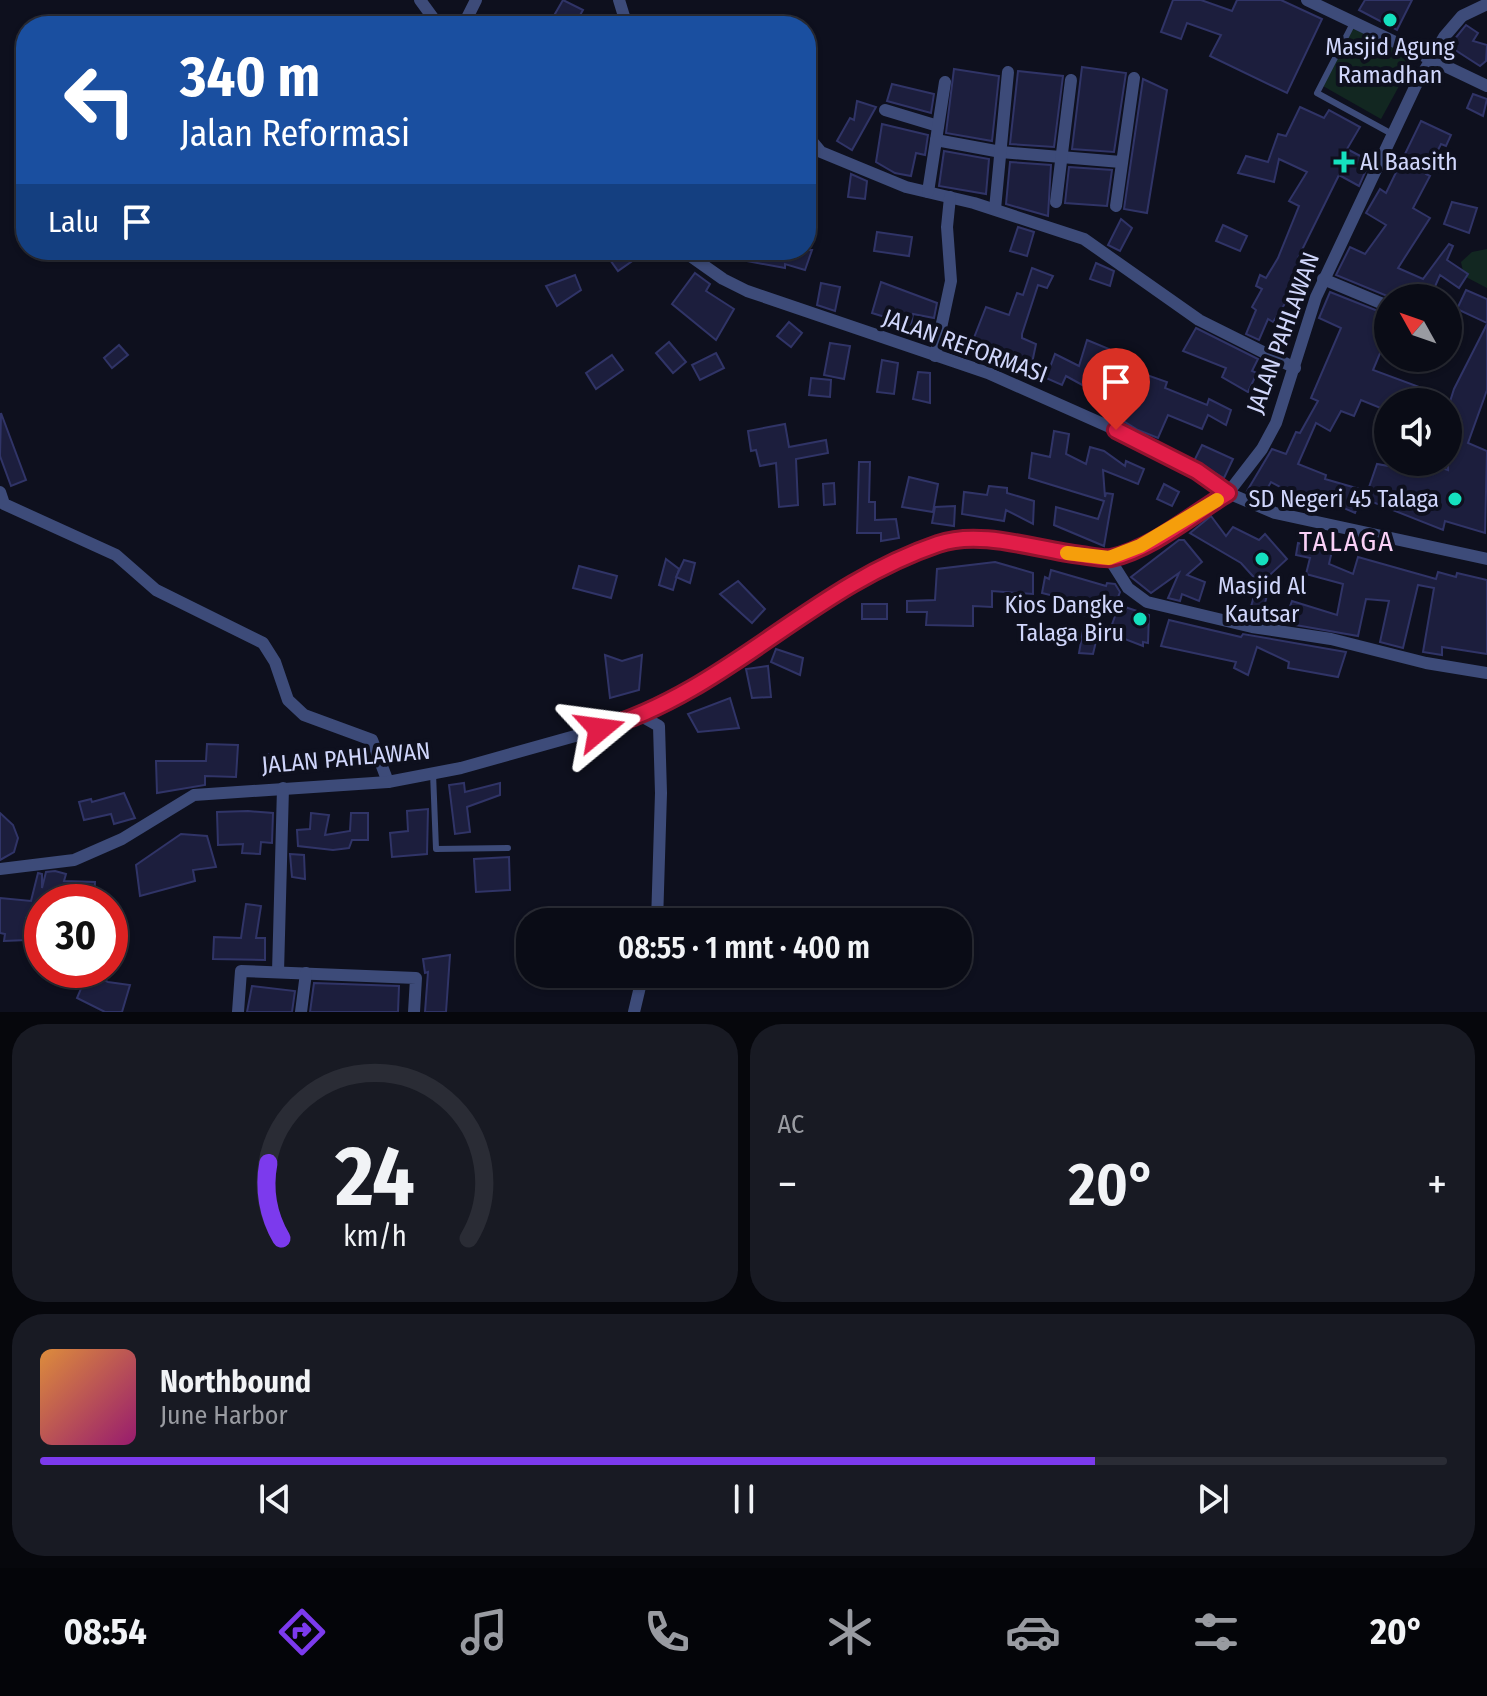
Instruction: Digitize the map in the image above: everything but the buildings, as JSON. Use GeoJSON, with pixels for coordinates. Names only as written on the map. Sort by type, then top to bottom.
{"type":"FeatureCollection","features":[{"type":"Feature","properties":{"kind":"street"},"geometry":{"type":"LineString","coordinates":[[1307,0],[1487,86]]}},
{"type":"Feature","properties":{"kind":"street","name":"JALAN PAHLAWAN"},"geometry":{"type":"LineString","coordinates":[[0,869],[74,860],[122,839],[194,795],[388,782],[643,717],[707,682],[829,596],[941,542],[986,540],[1109,558],[1140,546],[1228,493],[1276,423],[1323,279],[1430,60],[1462,16],[1487,4]]}},
{"type":"Feature","properties":{"kind":"street"},"geometry":{"type":"LineString","coordinates":[[995,209],[1008,72]]}},
{"type":"Feature","properties":{"kind":"street"},"geometry":{"type":"LineString","coordinates":[[1116,206],[1134,78]]}},
{"type":"Feature","properties":{"kind":"street"},"geometry":{"type":"LineString","coordinates":[[1056,202],[1071,80]]}},
{"type":"Feature","properties":{"kind":"street"},"geometry":{"type":"LineString","coordinates":[[928,192],[945,82]]}},
{"type":"Feature","properties":{"kind":"street"},"geometry":{"type":"LineString","coordinates":[[885,110],[938,126]]}},
{"type":"Feature","properties":{"kind":"street"},"geometry":{"type":"LineString","coordinates":[[936,140],[1001,152],[1121,162]]}},
{"type":"Feature","properties":{"kind":"street"},"geometry":{"type":"LineString","coordinates":[[816,146],[821,152],[928,192],[995,209],[1084,239],[1199,320],[1295,368]]}},
{"type":"Feature","properties":{"kind":"street"},"geometry":{"type":"LineString","coordinates":[[935,356],[951,281],[947,227],[950,197]]}},
{"type":"Feature","properties":{"kind":"street","name":"JALAN REFORMASI"},"geometry":{"type":"LineString","coordinates":[[696,260],[747,291],[988,373],[1157,448],[1228,493],[1275,513],[1487,559]]}},
{"type":"Feature","properties":{"kind":"street"},"geometry":{"type":"LineString","coordinates":[[1323,279],[1374,300]]}},
{"type":"Feature","properties":{"kind":"street"},"geometry":{"type":"LineString","coordinates":[[0,492],[4,504],[116,555],[156,590],[263,643],[275,662],[288,700],[304,715],[372,740],[388,782]]}},
{"type":"Feature","properties":{"kind":"street"},"geometry":{"type":"LineString","coordinates":[[1109,558],[1128,588],[1147,602],[1252,627],[1331,639],[1426,663],[1487,673]]}},
{"type":"Feature","properties":{"kind":"street"},"geometry":{"type":"LineString","coordinates":[[643,717],[659,726],[661,793],[657,908]]}},
{"type":"Feature","properties":{"kind":"street"},"geometry":{"type":"LineString","coordinates":[[278,972],[283,788]]}},
{"type":"Feature","properties":{"kind":"street"},"geometry":{"type":"LineString","coordinates":[[238,1012],[241,971],[416,978],[414,1012]]}},
{"type":"Feature","properties":{"kind":"street"},"geometry":{"type":"LineString","coordinates":[[301,1012],[306,973]]}},
{"type":"Feature","properties":{"kind":"street"},"geometry":{"type":"LineString","coordinates":[[634,1012],[640,988]]}},
{"type":"Feature","properties":{"kind":"lane"},"geometry":{"type":"LineString","coordinates":[[1353,23],[1317,93],[1394,134]]}},
{"type":"Feature","properties":{"kind":"lane"},"geometry":{"type":"LineString","coordinates":[[433,773],[436,849],[508,848]]}},
{"type":"Feature","properties":{"kind":"green space"},"geometry":{"type":"Polygon","coordinates":[[[1351,28],[1416,55],[1381,119],[1323,86],[1351,28]]]}},
{"type":"Feature","properties":{"kind":"green space"},"geometry":{"type":"Polygon","coordinates":[[[1487,249],[1487,288],[1464,276],[1461,262],[1472,252],[1487,249]]]}},
{"type":"Feature","properties":{"kind":"slow traffic"},"geometry":{"type":"LineString","coordinates":[[1067,553],[1109,558],[1140,546],[1217,500]]}},
{"type":"Feature","properties":{"kind":"place","name":"Masjid Agung Ramadhan"},"geometry":{"type":"Point","coordinates":[1390,20]}},
{"type":"Feature","properties":{"kind":"place","name":"Al Baasith"},"geometry":{"type":"Point","coordinates":[1344,162]}},
{"type":"Feature","properties":{"kind":"place","name":"SD Negeri 45 Talaga"},"geometry":{"type":"Point","coordinates":[1455,499]}},
{"type":"Feature","properties":{"kind":"place","name":"Masjid Al Kautsar"},"geometry":{"type":"Point","coordinates":[1262,559]}},
{"type":"Feature","properties":{"kind":"place","name":"Kios Dangke Talaga Biru"},"geometry":{"type":"Point","coordinates":[1140,619]}},
{"type":"Feature","properties":{"kind":"district","name":"TALAGA"},"geometry":{"type":"Point","coordinates":[1347,541]}},
{"type":"Feature","properties":{"kind":"route"},"geometry":{"type":"LineString","coordinates":[[600,729],[643,717],[674,701],[707,682],[829,596],[871,573],[941,542],[986,540],[1051,552],[1109,558],[1140,546],[1228,493],[1157,448],[1116,430]]}}]}
